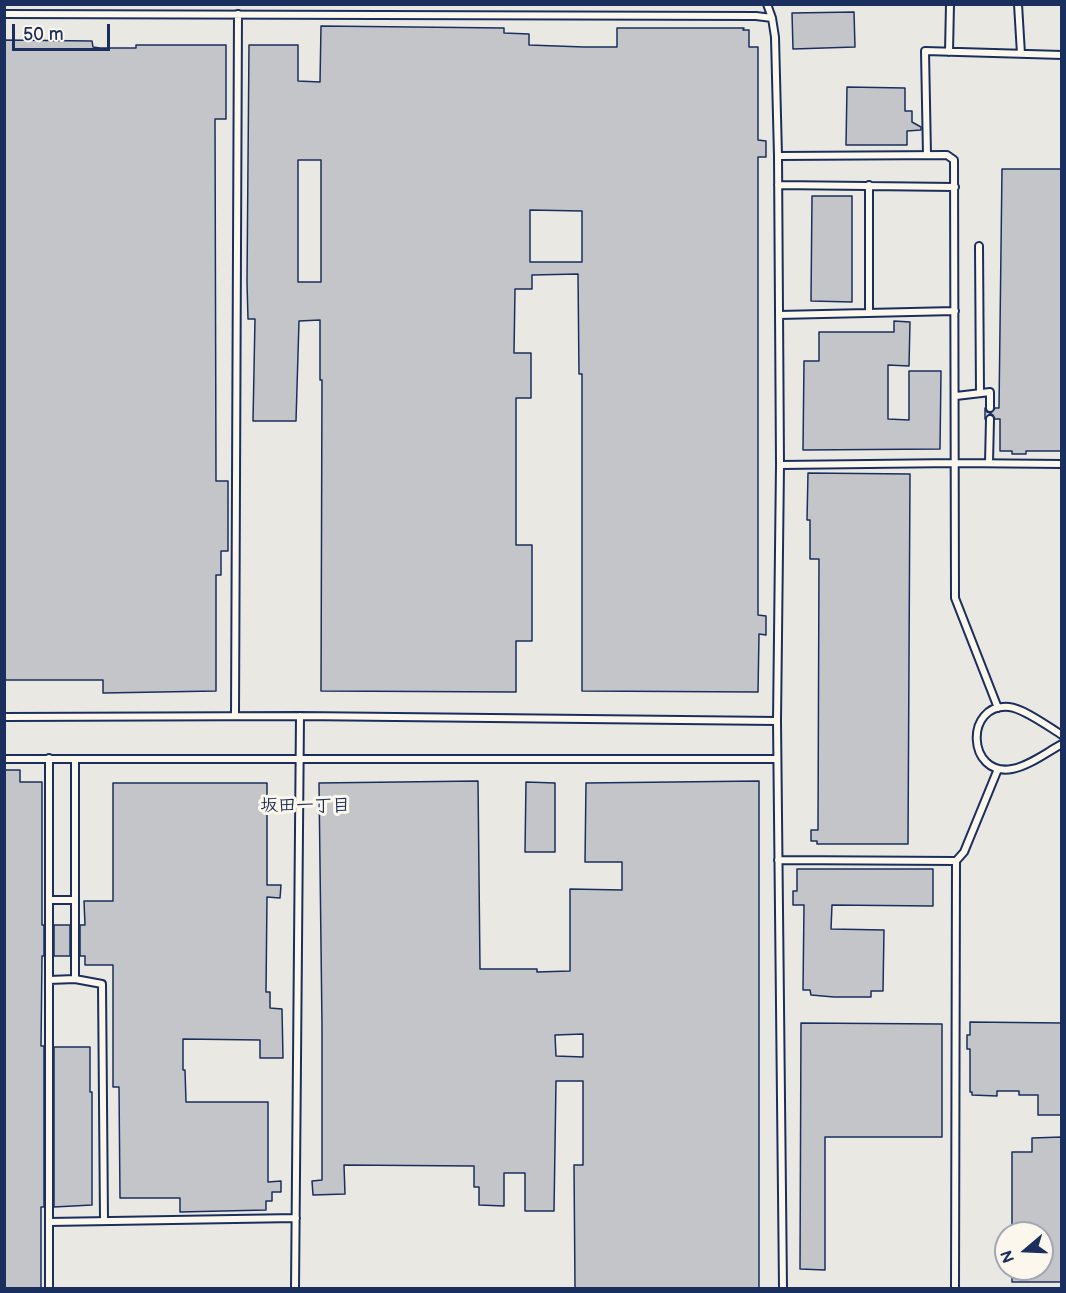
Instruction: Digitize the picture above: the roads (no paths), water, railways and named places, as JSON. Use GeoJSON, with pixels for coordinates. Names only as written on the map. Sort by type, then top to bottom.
{"type":"FeatureCollection","features":[{"type":"Feature","properties":{"kind":"lane"},"geometry":{"type":"LineString","coordinates":[[767,4],[775,37],[778,156],[780,465],[777,759],[783,1288]]}},
{"type":"Feature","properties":{"kind":"lane"},"geometry":{"type":"LineString","coordinates":[[949,52],[950,4]]}},
{"type":"Feature","properties":{"kind":"lane"},"geometry":{"type":"LineString","coordinates":[[1018,4],[1021,54]]}},
{"type":"Feature","properties":{"kind":"lane"},"geometry":{"type":"LineString","coordinates":[[4,14],[756,16],[772,18]]}},
{"type":"Feature","properties":{"kind":"lane"},"geometry":{"type":"LineString","coordinates":[[235,716],[238,14]]}},
{"type":"Feature","properties":{"kind":"lane"},"geometry":{"type":"LineString","coordinates":[[927,155],[926,51],[1062,55]]}},
{"type":"Feature","properties":{"kind":"lane"},"geometry":{"type":"LineString","coordinates":[[778,156],[948,155],[954,160],[955,598],[998,708]]}},
{"type":"Feature","properties":{"kind":"lane"},"geometry":{"type":"LineString","coordinates":[[778,185],[955,186]]}},
{"type":"Feature","properties":{"kind":"lane"},"geometry":{"type":"LineString","coordinates":[[869,185],[869,313]]}},
{"type":"Feature","properties":{"kind":"lane"},"geometry":{"type":"LineString","coordinates":[[979,246],[980,393]]}},
{"type":"Feature","properties":{"kind":"lane"},"geometry":{"type":"LineString","coordinates":[[779,315],[956,311]]}},
{"type":"Feature","properties":{"kind":"lane"},"geometry":{"type":"LineString","coordinates":[[956,396],[990,392],[990,408]]}},
{"type":"Feature","properties":{"kind":"lane"},"geometry":{"type":"LineString","coordinates":[[990,419],[990,463]]}},
{"type":"Feature","properties":{"kind":"lane"},"geometry":{"type":"LineString","coordinates":[[780,465],[1062,464]]}},
{"type":"Feature","properties":{"kind":"lane"},"geometry":{"type":"LineString","coordinates":[[1062,735],[1011,706],[998,708],[984,717],[978,726],[976,736],[981,756],[998,769],[1019,768],[1062,744]]}},
{"type":"Feature","properties":{"kind":"lane"},"geometry":{"type":"LineString","coordinates":[[295,1288],[300,716]]}},
{"type":"Feature","properties":{"kind":"lane"},"geometry":{"type":"LineString","coordinates":[[4,717],[300,716],[777,721]]}},
{"type":"Feature","properties":{"kind":"lane"},"geometry":{"type":"LineString","coordinates":[[4,759],[777,759]]}},
{"type":"Feature","properties":{"kind":"lane"},"geometry":{"type":"LineString","coordinates":[[49,759],[49,1288]]}},
{"type":"Feature","properties":{"kind":"lane"},"geometry":{"type":"LineString","coordinates":[[75,759],[75,979]]}},
{"type":"Feature","properties":{"kind":"lane"},"geometry":{"type":"LineString","coordinates":[[955,1288],[956,861],[964,852],[998,769]]}},
{"type":"Feature","properties":{"kind":"lane"},"geometry":{"type":"LineString","coordinates":[[778,860],[956,861]]}},
{"type":"Feature","properties":{"kind":"lane"},"geometry":{"type":"LineString","coordinates":[[49,900],[75,900]]}},
{"type":"Feature","properties":{"kind":"lane"},"geometry":{"type":"LineString","coordinates":[[49,980],[75,979],[102,984],[104,1220]]}},
{"type":"Feature","properties":{"kind":"lane"},"geometry":{"type":"LineString","coordinates":[[49,1222],[296,1218]]}},
{"type":"Feature","properties":{"kind":"district","name":"坂田一丁目"},"geometry":{"type":"Point","coordinates":[305,806]}}]}
